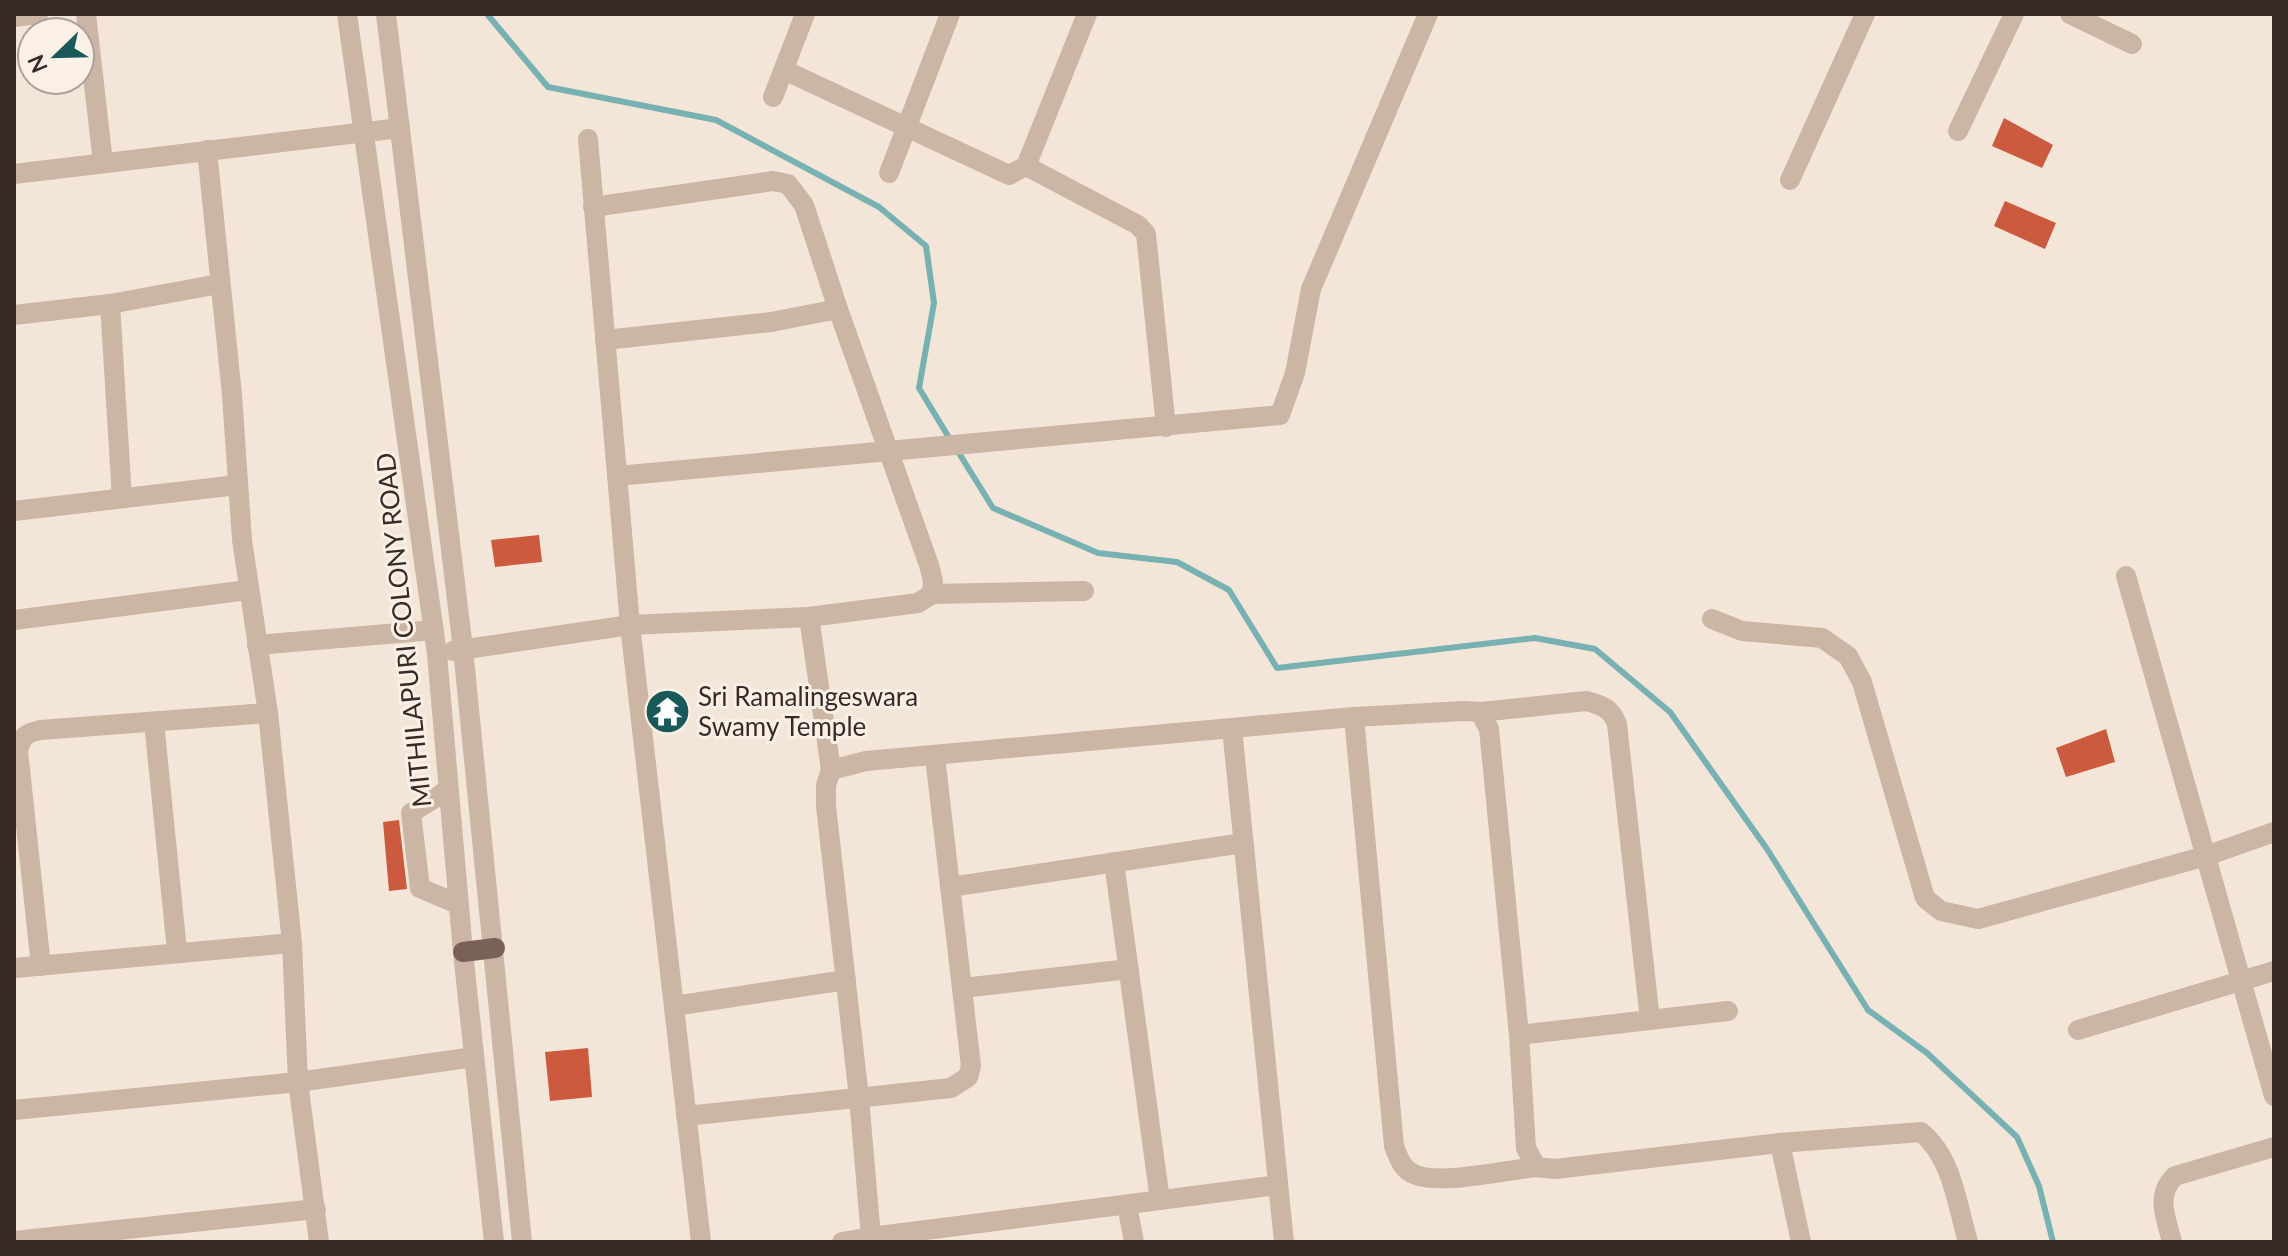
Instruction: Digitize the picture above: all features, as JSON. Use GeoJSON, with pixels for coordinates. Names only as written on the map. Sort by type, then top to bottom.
{"type":"FeatureCollection","features":[{"type":"Feature","properties":{"kind":"main road"},"geometry":{"type":"LineString","coordinates":[[463,952],[495,948]]}},
{"type":"Feature","properties":{"kind":"street"},"geometry":{"type":"LineString","coordinates":[[14,17],[38,14]]}},
{"type":"Feature","properties":{"kind":"street"},"geometry":{"type":"LineString","coordinates":[[86,14],[103,163]]}},
{"type":"Feature","properties":{"kind":"street","name":"MITHILAPURI COLONY ROAD"},"geometry":{"type":"LineString","coordinates":[[347,14],[437,654],[458,904],[494,1242]]}},
{"type":"Feature","properties":{"kind":"street","name":"MITHILAPURI COLONY ROAD"},"geometry":{"type":"LineString","coordinates":[[386,14],[432,417],[463,649],[522,1242]]}},
{"type":"Feature","properties":{"kind":"street"},"geometry":{"type":"LineString","coordinates":[[773,97],[805,14]]}},
{"type":"Feature","properties":{"kind":"street"},"geometry":{"type":"LineString","coordinates":[[889,173],[950,14]]}},
{"type":"Feature","properties":{"kind":"street"},"geometry":{"type":"LineString","coordinates":[[784,70],[997,172],[1019,173],[1026,166],[1087,14]]}},
{"type":"Feature","properties":{"kind":"street"},"geometry":{"type":"LineString","coordinates":[[617,476],[1280,415],[1295,373],[1311,289],[1428,14]]}},
{"type":"Feature","properties":{"kind":"street"},"geometry":{"type":"LineString","coordinates":[[1790,180],[1865,14]]}},
{"type":"Feature","properties":{"kind":"street"},"geometry":{"type":"LineString","coordinates":[[1958,131],[2014,14]]}},
{"type":"Feature","properties":{"kind":"street"},"geometry":{"type":"LineString","coordinates":[[2070,14],[2132,44]]}},
{"type":"Feature","properties":{"kind":"street"},"geometry":{"type":"LineString","coordinates":[[14,174],[400,128]]}},
{"type":"Feature","properties":{"kind":"street"},"geometry":{"type":"LineString","coordinates":[[588,139],[630,625],[701,1242]]}},
{"type":"Feature","properties":{"kind":"street"},"geometry":{"type":"LineString","coordinates":[[207,150],[248,590],[268,713],[292,943],[298,1082],[319,1242]]}},
{"type":"Feature","properties":{"kind":"street"},"geometry":{"type":"LineString","coordinates":[[1026,166],[1138,225],[1150,252],[1166,427]]}},
{"type":"Feature","properties":{"kind":"street"},"geometry":{"type":"LineString","coordinates":[[593,207],[773,181],[788,184],[804,205],[929,565],[932,594]]}},
{"type":"Feature","properties":{"kind":"street"},"geometry":{"type":"LineString","coordinates":[[14,315],[110,304],[219,284]]}},
{"type":"Feature","properties":{"kind":"street"},"geometry":{"type":"LineString","coordinates":[[110,304],[122,498]]}},
{"type":"Feature","properties":{"kind":"street"},"geometry":{"type":"LineString","coordinates":[[605,340],[771,322],[838,309]]}},
{"type":"Feature","properties":{"kind":"street"},"geometry":{"type":"LineString","coordinates":[[14,511],[237,485]]}},
{"type":"Feature","properties":{"kind":"street"},"geometry":{"type":"LineString","coordinates":[[2126,576],[2274,1096]]}},
{"type":"Feature","properties":{"kind":"street"},"geometry":{"type":"LineString","coordinates":[[14,620],[248,590]]}},
{"type":"Feature","properties":{"kind":"street"},"geometry":{"type":"LineString","coordinates":[[437,654],[630,625],[809,617],[918,603],[932,594],[1084,591]]}},
{"type":"Feature","properties":{"kind":"street"},"geometry":{"type":"LineString","coordinates":[[809,617],[831,770],[826,785],[826,806],[859,1098],[871,1237]]}},
{"type":"Feature","properties":{"kind":"street"},"geometry":{"type":"LineString","coordinates":[[1712,619],[1742,631],[1822,638],[1848,656],[1862,682],[1925,898],[1941,911],[1978,919],[2206,856],[2274,832]]}},
{"type":"Feature","properties":{"kind":"street"},"geometry":{"type":"LineString","coordinates":[[257,645],[434,630]]}},
{"type":"Feature","properties":{"kind":"street"},"geometry":{"type":"LineString","coordinates":[[831,770],[866,761],[1354,717],[1480,712],[1586,701],[1603,705],[1613,713],[1617,724],[1650,1020]]}},
{"type":"Feature","properties":{"kind":"street"},"geometry":{"type":"LineString","coordinates":[[1480,712],[1489,729],[1519,1035],[1526,1148],[1536,1167]]}},
{"type":"Feature","properties":{"kind":"street"},"geometry":{"type":"LineString","coordinates":[[41,966],[18,751],[20,741],[27,733],[268,713]]}},
{"type":"Feature","properties":{"kind":"street"},"geometry":{"type":"LineString","coordinates":[[1354,717],[1394,1146],[1401,1165],[1416,1175],[1433,1178],[1536,1167],[1555,1169],[1780,1143],[1921,1132],[1935,1144],[1943,1157],[1968,1242]]}},
{"type":"Feature","properties":{"kind":"street"},"geometry":{"type":"LineString","coordinates":[[154,722],[177,951]]}},
{"type":"Feature","properties":{"kind":"street"},"geometry":{"type":"LineString","coordinates":[[1232,728],[1284,1242]]}},
{"type":"Feature","properties":{"kind":"street"},"geometry":{"type":"LineString","coordinates":[[686,1116],[951,1088],[962,1084],[971,1066],[935,757]]}},
{"type":"Feature","properties":{"kind":"street"},"geometry":{"type":"LineString","coordinates":[[448,790],[411,813],[420,888],[458,904]]}},
{"type":"Feature","properties":{"kind":"street"},"geometry":{"type":"LineString","coordinates":[[950,887],[1243,843]]}},
{"type":"Feature","properties":{"kind":"street"},"geometry":{"type":"LineString","coordinates":[[1114,862],[1160,1200]]}},
{"type":"Feature","properties":{"kind":"street"},"geometry":{"type":"LineString","coordinates":[[14,968],[292,943]]}},
{"type":"Feature","properties":{"kind":"street"},"geometry":{"type":"LineString","coordinates":[[963,988],[1129,969]]}},
{"type":"Feature","properties":{"kind":"street"},"geometry":{"type":"LineString","coordinates":[[2078,1030],[2274,971]]}},
{"type":"Feature","properties":{"kind":"street"},"geometry":{"type":"LineString","coordinates":[[674,1006],[846,980]]}},
{"type":"Feature","properties":{"kind":"street"},"geometry":{"type":"LineString","coordinates":[[1519,1035],[1728,1011]]}},
{"type":"Feature","properties":{"kind":"street"},"geometry":{"type":"LineString","coordinates":[[14,1110],[298,1082],[474,1057]]}},
{"type":"Feature","properties":{"kind":"street"},"geometry":{"type":"LineString","coordinates":[[1780,1143],[1801,1242]]}},
{"type":"Feature","properties":{"kind":"street"},"geometry":{"type":"LineString","coordinates":[[2172,1242],[2162,1203],[2164,1186],[2175,1176],[2274,1147]]}},
{"type":"Feature","properties":{"kind":"street"},"geometry":{"type":"LineString","coordinates":[[842,1242],[871,1237],[980,1233],[1127,1205],[1278,1185]]}},
{"type":"Feature","properties":{"kind":"street"},"geometry":{"type":"LineString","coordinates":[[1127,1205],[1134,1242]]}},
{"type":"Feature","properties":{"kind":"street"},"geometry":{"type":"LineString","coordinates":[[27,1241],[204,1232],[316,1209]]}},
{"type":"Feature","properties":{"kind":"building"},"geometry":{"type":"Polygon","coordinates":[[[2004,118],[2053,145],[2042,168],[1992,146],[2004,118]]]}},
{"type":"Feature","properties":{"kind":"building"},"geometry":{"type":"Polygon","coordinates":[[[2005,201],[2056,223],[2045,249],[1994,226],[2005,201]]]}},
{"type":"Feature","properties":{"kind":"building"},"geometry":{"type":"Polygon","coordinates":[[[539,535],[542,562],[495,567],[491,540],[539,535]]]}},
{"type":"Feature","properties":{"kind":"building"},"geometry":{"type":"Polygon","coordinates":[[[2106,729],[2115,762],[2066,777],[2056,748],[2106,729]]]}},
{"type":"Feature","properties":{"kind":"building"},"geometry":{"type":"Polygon","coordinates":[[[399,820],[407,889],[389,891],[383,822],[399,820]]]}},
{"type":"Feature","properties":{"kind":"building"},"geometry":{"type":"Polygon","coordinates":[[[588,1048],[592,1097],[550,1101],[545,1052],[588,1048]]]}},
{"type":"Feature","properties":{"kind":"waterway"},"geometry":{"type":"LineString","coordinates":[[487,14],[548,87],[716,120],[879,207],[926,246],[934,303],[919,388],[951,441]]}},
{"type":"Feature","properties":{"kind":"waterway"},"geometry":{"type":"LineString","coordinates":[[957,450],[993,508],[1098,553],[1177,562],[1229,590],[1277,668],[1535,638],[1595,649],[1670,712],[1767,849],[1868,1010],[1927,1053],[2017,1137],[2039,1186],[2053,1242]]}},
{"type":"Feature","properties":{"kind":"place","name":"Sri Ramalingeswara Swamy Temple"},"geometry":{"type":"Point","coordinates":[667,711]}}]}
